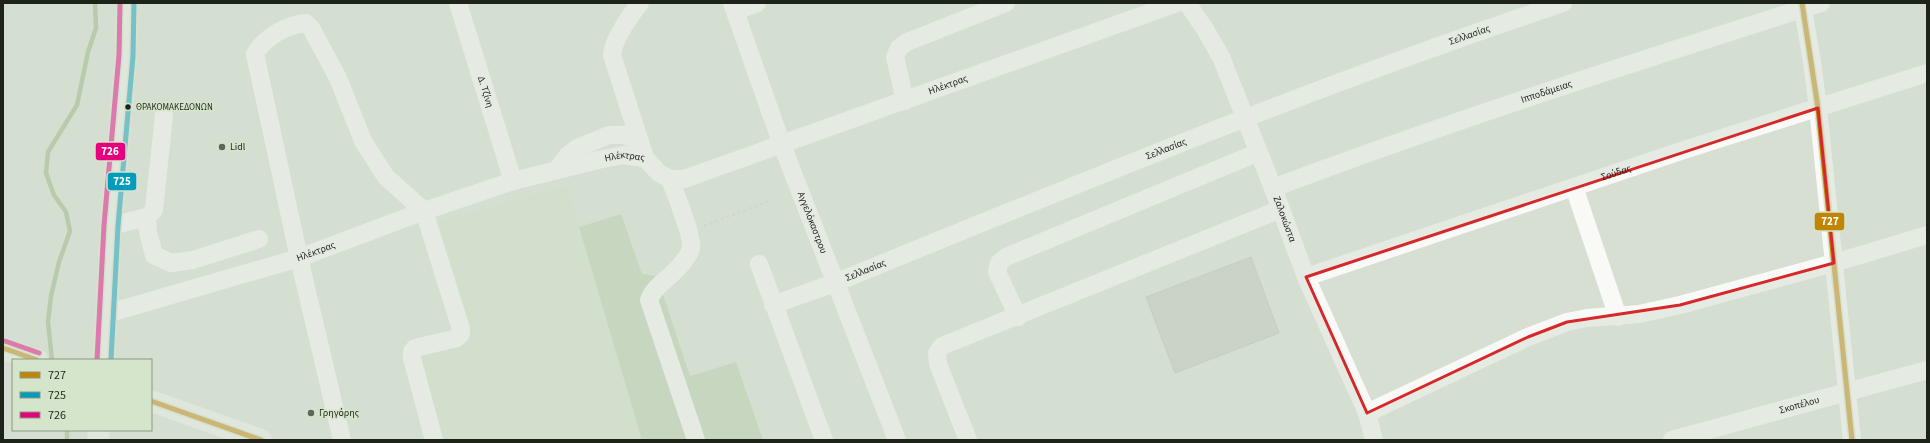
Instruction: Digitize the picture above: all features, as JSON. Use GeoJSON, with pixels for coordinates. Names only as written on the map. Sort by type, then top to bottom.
{"type":"FeatureCollection","features":[{"type":"Feature","properties":{"kind":"main road"},"geometry":{"type":"LineString","coordinates":[[104,359],[111,226],[126,55],[127,3]]}},
{"type":"Feature","properties":{"kind":"main road"},"geometry":{"type":"LineString","coordinates":[[3,348],[34,359]]}},
{"type":"Feature","properties":{"kind":"main road"},"geometry":{"type":"LineString","coordinates":[[152,401],[261,440]]}},
{"type":"Feature","properties":{"kind":"street","name":"Δ. Τζίνη"},"geometry":{"type":"LineString","coordinates":[[458,3],[513,181]]}},
{"type":"Feature","properties":{"kind":"street"},"geometry":{"type":"LineString","coordinates":[[640,3],[633,11],[613,47],[612,56],[642,150]]}},
{"type":"Feature","properties":{"kind":"street"},"geometry":{"type":"LineString","coordinates":[[734,7],[756,3]]}},
{"type":"Feature","properties":{"kind":"street"},"geometry":{"type":"LineString","coordinates":[[905,100],[895,57],[899,48],[907,42],[1006,3]]}},
{"type":"Feature","properties":{"kind":"street","name":"Ηλέκτρας"},"geometry":{"type":"LineString","coordinates":[[106,314],[299,258],[424,211],[513,181],[642,150],[659,173],[670,179],[684,180],[1177,3]]}},
{"type":"Feature","properties":{"kind":"street","name":"Ζαλοκώστα"},"geometry":{"type":"LineString","coordinates":[[1187,3],[1215,44],[1274,188],[1306,277],[1367,413],[1374,440]]}},
{"type":"Feature","properties":{"kind":"street","name":"Ιπποδάμειας"},"geometry":{"type":"LineString","coordinates":[[1274,188],[1364,154],[1578,81],[1802,6],[1821,3]]}},
{"type":"Feature","properties":{"kind":"street","name":"Σελλασίας"},"geometry":{"type":"LineString","coordinates":[[774,305],[837,282],[1246,119],[1390,64],[1555,4]]}},
{"type":"Feature","properties":{"kind":"street"},"geometry":{"type":"LineString","coordinates":[[1802,6],[1812,62],[1818,108],[1852,440]]}},
{"type":"Feature","properties":{"kind":"street","name":"Αγγελόκαστρου"},"geometry":{"type":"LineString","coordinates":[[734,7],[782,145],[837,282],[897,440]]}},
{"type":"Feature","properties":{"kind":"street"},"geometry":{"type":"LineString","coordinates":[[342,440],[299,258],[255,54],[261,44],[277,32],[297,24],[306,23],[311,28],[338,78],[363,141],[386,177],[424,211],[461,329],[461,334],[457,338],[415,348],[412,352],[421,394],[434,440]]}},
{"type":"Feature","properties":{"kind":"street","name":"Σούδας"},"geometry":{"type":"LineString","coordinates":[[1306,277],[1574,187],[1927,74]]}},
{"type":"Feature","properties":{"kind":"street"},"geometry":{"type":"LineString","coordinates":[[111,226],[147,218],[154,210],[164,115]]}},
{"type":"Feature","properties":{"kind":"street"},"geometry":{"type":"LineString","coordinates":[[1018,317],[997,272],[999,262],[1006,257],[1259,152]]}},
{"type":"Feature","properties":{"kind":"street"},"geometry":{"type":"LineString","coordinates":[[670,179],[688,230],[691,246],[687,257],[674,273],[652,292],[649,300],[696,440]]}},
{"type":"Feature","properties":{"kind":"street"},"geometry":{"type":"LineString","coordinates":[[1574,187],[1618,317]]}},
{"type":"Feature","properties":{"kind":"street"},"geometry":{"type":"LineString","coordinates":[[968,440],[938,364],[937,353],[942,346],[1018,317],[1281,209]]}},
{"type":"Feature","properties":{"kind":"street"},"geometry":{"type":"LineString","coordinates":[[147,218],[148,232],[154,255],[172,263],[193,260],[259,239]]}},
{"type":"Feature","properties":{"kind":"street"},"geometry":{"type":"LineString","coordinates":[[1367,413],[1546,330],[1568,322],[1587,318],[1618,317],[1639,314],[1687,304],[1834,263],[1927,235]]}},
{"type":"Feature","properties":{"kind":"street"},"geometry":{"type":"LineString","coordinates":[[759,264],[824,440]]}},
{"type":"Feature","properties":{"kind":"street","name":"Σκοπέλου"},"geometry":{"type":"LineString","coordinates":[[1672,440],[1927,370]]}},
{"type":"Feature","properties":{"kind":"path"},"geometry":{"type":"LineString","coordinates":[[688,230],[709,225],[769,202]]}},
{"type":"Feature","properties":{"kind":"highlighted area"},"geometry":{"type":"Polygon","coordinates":[[[1818,108],[1834,263],[1680,305],[1567,322],[1528,337],[1367,413],[1306,277],[1818,108]]]}},
{"type":"Feature","properties":{"kind":"shaded area"},"geometry":{"type":"Polygon","coordinates":[[[568,186],[642,440],[440,440],[414,352],[469,337],[434,222],[568,186]]]}},
{"type":"Feature","properties":{"kind":"shaded area"},"geometry":{"type":"Polygon","coordinates":[[[621,214],[642,274],[657,276],[690,376],[736,362],[763,440],[642,440],[579,227],[621,214]]]}},
{"type":"Feature","properties":{"kind":"building"},"geometry":{"type":"Polygon","coordinates":[[[1251,257],[1279,333],[1175,373],[1146,297],[1251,257]]]}},
{"type":"Feature","properties":{"kind":"waterway"},"geometry":{"type":"LineString","coordinates":[[52,359],[48,322],[51,296],[59,262],[70,231],[66,212],[54,195],[46,173],[48,152],[77,105],[88,52],[96,28],[95,3]]}},
{"type":"Feature","properties":{"kind":"waterway"},"geometry":{"type":"LineString","coordinates":[[67,431],[67,440]]}},
{"type":"Feature","properties":{"kind":"transit line","name":"726"},"geometry":{"type":"LineString","coordinates":[[97,359],[104,225],[119,55],[120,3]]}},
{"type":"Feature","properties":{"kind":"transit line","name":"725"},"geometry":{"type":"LineString","coordinates":[[111,359],[118,226],[133,56],[134,3]]}},
{"type":"Feature","properties":{"kind":"transit line","name":"727"},"geometry":{"type":"LineString","coordinates":[[1802,3],[1818,108],[1852,440]]}},
{"type":"Feature","properties":{"kind":"transit line","name":"726"},"geometry":{"type":"LineString","coordinates":[[5,341],[39,353]]}},
{"type":"Feature","properties":{"kind":"transit line","name":"727"},"geometry":{"type":"LineString","coordinates":[[3,348],[34,359]]}},
{"type":"Feature","properties":{"kind":"transit line","name":"727"},"geometry":{"type":"LineString","coordinates":[[152,401],[261,440]]}},
{"type":"Feature","properties":{"kind":"place","name":"ΘΡΑΚΟΜΑΚΕΔΟΝΩΝ"},"geometry":{"type":"Point","coordinates":[128,107]}},
{"type":"Feature","properties":{"kind":"place","name":"Lidl"},"geometry":{"type":"Point","coordinates":[222,147]}},
{"type":"Feature","properties":{"kind":"place","name":"Γρηγόρης"},"geometry":{"type":"Point","coordinates":[311,413]}}]}
